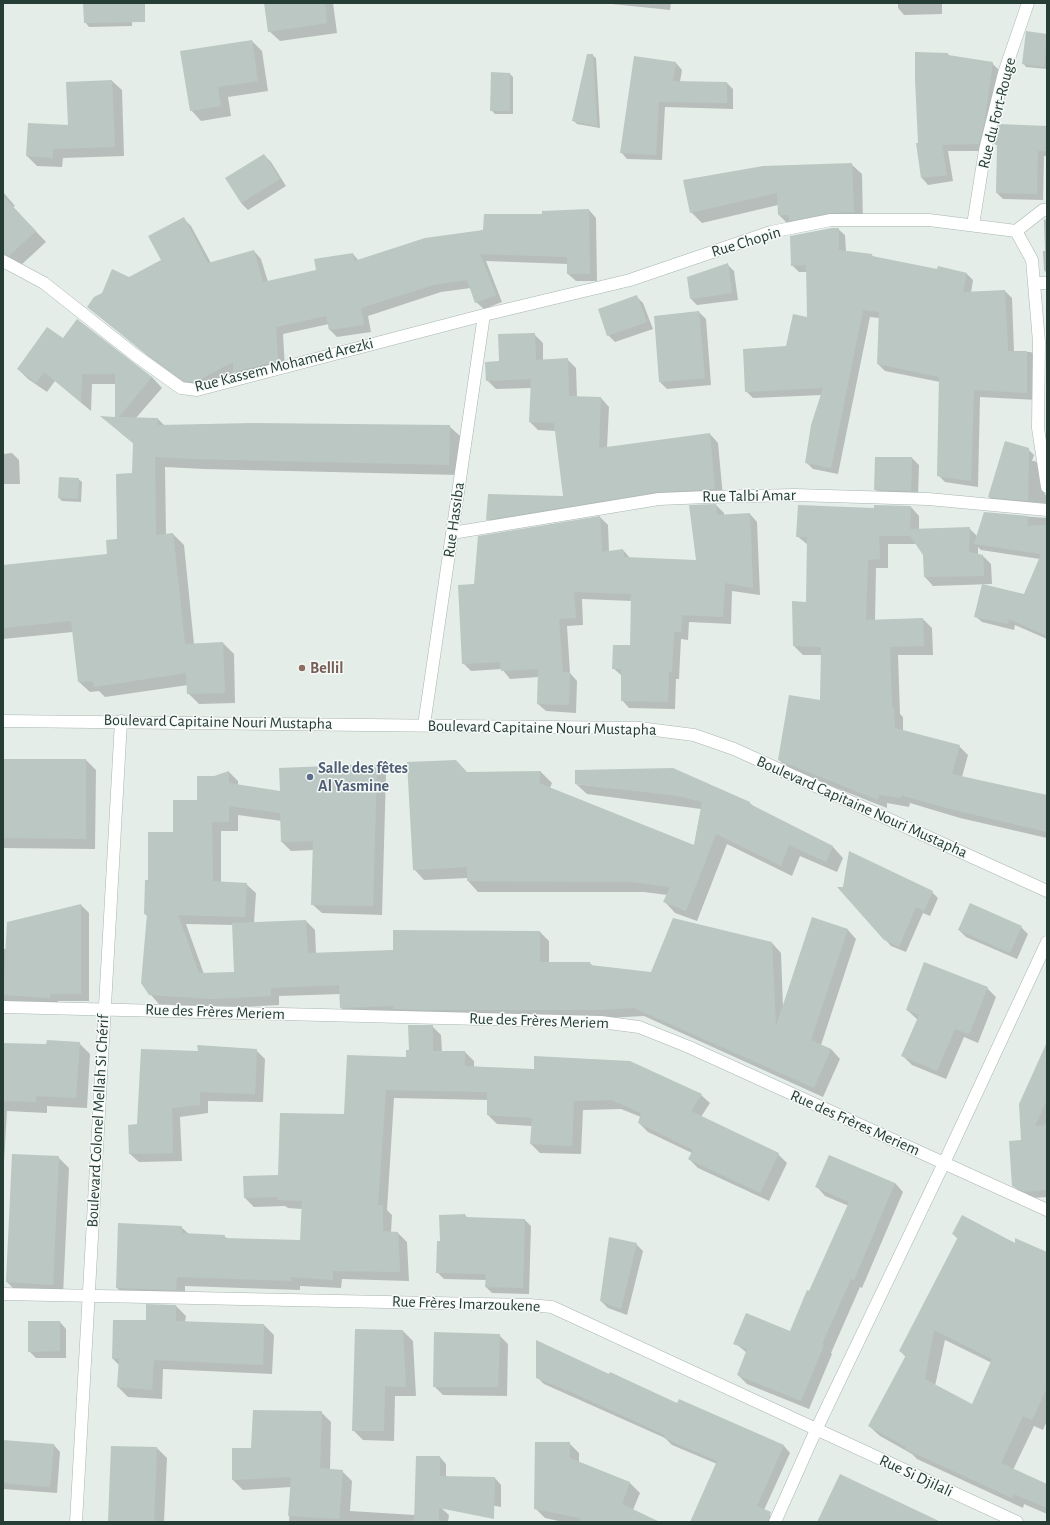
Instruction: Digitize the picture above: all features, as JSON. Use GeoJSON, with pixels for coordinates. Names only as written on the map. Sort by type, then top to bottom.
{"type":"FeatureCollection","features":[{"type":"Feature","properties":{"kind":"street","name":"Rue du Fort-Rouge"},"geometry":{"type":"LineString","coordinates":[[973,225],[985,150],[1004,73],[1028,3]]}},
{"type":"Feature","properties":{"kind":"street"},"geometry":{"type":"LineString","coordinates":[[1047,210],[1043,210],[1016,231],[1032,260],[1040,363],[1038,428],[1047,487]]}},
{"type":"Feature","properties":{"kind":"street","name":"Rue Chopin"},"geometry":{"type":"LineString","coordinates":[[484,315],[630,280],[771,232],[831,220],[929,220],[1016,231]]}},
{"type":"Feature","properties":{"kind":"street","name":"Rue Kassem Mohamed Arezki"},"geometry":{"type":"LineString","coordinates":[[3,261],[44,282],[135,355],[182,388],[196,390],[484,315]]}},
{"type":"Feature","properties":{"kind":"street"},"geometry":{"type":"LineString","coordinates":[[1034,282],[1047,283]]}},
{"type":"Feature","properties":{"kind":"street","name":"Rue Hassiba"},"geometry":{"type":"LineString","coordinates":[[424,725],[484,315]]}},
{"type":"Feature","properties":{"kind":"street","name":"Rue Talbi Amar"},"geometry":{"type":"LineString","coordinates":[[452,533],[660,499],[708,497],[795,495],[928,499],[1047,510]]}},
{"type":"Feature","properties":{"kind":"street","name":"Boulevard Capitaine Nouri Mustapha"},"geometry":{"type":"LineString","coordinates":[[3,721],[120,721],[639,728],[694,735],[734,749],[1047,891]]}},
{"type":"Feature","properties":{"kind":"street","name":"Boulevard Colonel Mellah Si Chérif"},"geometry":{"type":"LineString","coordinates":[[76,1522],[120,721]]}},
{"type":"Feature","properties":{"kind":"street"},"geometry":{"type":"LineString","coordinates":[[775,1522],[816,1430],[944,1163],[1047,942]]}},
{"type":"Feature","properties":{"kind":"street","name":"Rue des Frères Meriem"},"geometry":{"type":"LineString","coordinates":[[3,1007],[601,1022],[639,1027],[689,1047],[1047,1210]]}},
{"type":"Feature","properties":{"kind":"street","name":"Rue Frères Imarzoukene"},"geometry":{"type":"LineString","coordinates":[[3,1294],[521,1305],[552,1307],[816,1430]]}},
{"type":"Feature","properties":{"kind":"street","name":"Rue Si Djilali"},"geometry":{"type":"LineString","coordinates":[[816,1430],[1017,1522]]}},
{"type":"Feature","properties":{"kind":"building"},"geometry":{"type":"Polygon","coordinates":[[[83,3],[145,3],[145,22],[84,23],[83,3]]]}},
{"type":"Feature","properties":{"kind":"building"},"geometry":{"type":"Polygon","coordinates":[[[264,3],[325,3],[327,23],[268,32],[264,3]]]}},
{"type":"Feature","properties":{"kind":"building"},"geometry":{"type":"Polygon","coordinates":[[[1026,31],[1047,34],[1044,67],[1022,64],[1026,31]]]}},
{"type":"Feature","properties":{"kind":"building"},"geometry":{"type":"Polygon","coordinates":[[[252,40],[258,81],[218,87],[221,106],[190,111],[180,51],[252,40]]]}},
{"type":"Feature","properties":{"kind":"building"},"geometry":{"type":"Polygon","coordinates":[[[915,52],[948,53],[948,55],[993,62],[984,124],[979,144],[942,145],[947,175],[921,178],[916,143],[918,143],[915,52]]]}},
{"type":"Feature","properties":{"kind":"building"},"geometry":{"type":"Polygon","coordinates":[[[587,54],[593,54],[597,126],[572,121],[587,54]]]}},
{"type":"Feature","properties":{"kind":"building"},"geometry":{"type":"Polygon","coordinates":[[[634,56],[676,62],[673,81],[727,82],[727,103],[659,102],[656,155],[620,153],[634,56]]]}},
{"type":"Feature","properties":{"kind":"building"},"geometry":{"type":"Polygon","coordinates":[[[491,72],[510,73],[510,111],[490,111],[491,72]]]}},
{"type":"Feature","properties":{"kind":"building"},"geometry":{"type":"Polygon","coordinates":[[[112,80],[115,147],[53,149],[53,158],[26,156],[28,123],[68,125],[66,82],[112,80]]]}},
{"type":"Feature","properties":{"kind":"building"},"geometry":{"type":"Polygon","coordinates":[[[999,124],[1047,126],[1047,151],[1038,151],[1037,194],[996,193],[997,144],[994,144],[999,124]]]}},
{"type":"Feature","properties":{"kind":"building"},"geometry":{"type":"Polygon","coordinates":[[[264,154],[280,179],[241,203],[225,178],[264,154]]]}},
{"type":"Feature","properties":{"kind":"building"},"geometry":{"type":"Polygon","coordinates":[[[852,163],[854,212],[830,213],[789,221],[789,215],[778,215],[777,193],[690,213],[683,180],[763,166],[852,163]]]}},
{"type":"Feature","properties":{"kind":"building"},"geometry":{"type":"Polygon","coordinates":[[[3,196],[36,231],[9,256],[3,254],[3,196]]]}},
{"type":"Feature","properties":{"kind":"building"},"geometry":{"type":"Polygon","coordinates":[[[589,209],[590,274],[567,274],[567,257],[480,254],[496,295],[475,303],[467,280],[433,285],[361,308],[364,325],[329,330],[326,316],[276,327],[278,361],[233,372],[233,362],[195,382],[184,381],[140,349],[87,307],[94,297],[102,293],[112,269],[129,277],[161,260],[148,236],[184,217],[208,263],[254,250],[263,282],[316,270],[314,259],[353,253],[354,261],[425,238],[483,230],[484,214],[542,214],[542,211],[589,209]]]}},
{"type":"Feature","properties":{"kind":"building"},"geometry":{"type":"Polygon","coordinates":[[[839,228],[839,250],[872,254],[872,256],[937,269],[938,266],[967,273],[963,292],[1005,290],[1008,351],[1027,351],[1027,393],[974,390],[971,481],[937,476],[939,377],[877,364],[879,312],[863,310],[831,468],[805,463],[811,425],[823,388],[745,392],[743,349],[786,346],[793,314],[807,317],[806,265],[791,266],[790,236],[839,228]]]}},
{"type":"Feature","properties":{"kind":"building"},"geometry":{"type":"Polygon","coordinates":[[[728,263],[732,293],[690,299],[687,277],[728,263]]]}},
{"type":"Feature","properties":{"kind":"building"},"geometry":{"type":"Polygon","coordinates":[[[637,295],[647,322],[607,336],[598,309],[637,295]]]}},
{"type":"Feature","properties":{"kind":"building"},"geometry":{"type":"Polygon","coordinates":[[[699,311],[705,378],[659,382],[654,316],[699,311]]]}},
{"type":"Feature","properties":{"kind":"building"},"geometry":{"type":"Polygon","coordinates":[[[77,319],[152,377],[119,417],[158,418],[158,425],[253,423],[450,425],[449,465],[155,457],[156,535],[173,533],[185,644],[223,642],[225,693],[187,694],[186,673],[94,687],[93,681],[78,682],[71,621],[3,628],[3,565],[107,554],[106,540],[117,539],[116,474],[132,473],[133,443],[100,416],[115,417],[115,374],[82,374],[81,402],[44,372],[36,383],[17,369],[47,327],[63,338],[77,319]]]}},
{"type":"Feature","properties":{"kind":"building"},"geometry":{"type":"Polygon","coordinates":[[[535,333],[536,360],[568,358],[569,396],[601,397],[599,448],[710,433],[715,489],[658,492],[486,520],[488,494],[563,496],[554,423],[529,422],[531,379],[486,381],[485,362],[499,361],[498,334],[535,333]]]}},
{"type":"Feature","properties":{"kind":"building"},"geometry":{"type":"Polygon","coordinates":[[[1005,441],[1029,448],[1028,501],[988,497],[1005,441]]]}},
{"type":"Feature","properties":{"kind":"building"},"geometry":{"type":"Polygon","coordinates":[[[875,457],[912,457],[911,491],[874,490],[875,457]]]}},
{"type":"Feature","properties":{"kind":"building"},"geometry":{"type":"Polygon","coordinates":[[[59,477],[79,478],[78,499],[58,498],[59,477]]]}},
{"type":"Feature","properties":{"kind":"building"},"geometry":{"type":"Polygon","coordinates":[[[716,504],[717,515],[750,513],[753,588],[725,583],[723,617],[682,615],[681,632],[674,632],[672,672],[669,672],[668,702],[621,701],[621,669],[612,669],[613,645],[630,645],[631,594],[574,592],[576,618],[559,619],[563,672],[570,672],[569,705],[537,704],[538,669],[501,671],[500,662],[462,664],[458,585],[474,584],[478,536],[600,516],[602,552],[623,549],[624,557],[696,560],[689,505],[716,504]]]}},
{"type":"Feature","properties":{"kind":"building"},"geometry":{"type":"Polygon","coordinates":[[[798,505],[874,508],[874,505],[911,506],[910,529],[970,527],[969,552],[983,555],[984,576],[924,577],[923,555],[910,536],[879,536],[880,559],[868,560],[866,620],[923,618],[924,646],[890,647],[892,707],[894,707],[895,728],[960,745],[952,774],[1047,795],[1047,832],[950,809],[901,795],[901,798],[879,795],[878,800],[778,760],[789,695],[820,700],[821,647],[793,646],[792,601],[806,602],[807,537],[796,537],[798,505]]]}},
{"type":"Feature","properties":{"kind":"building"},"geometry":{"type":"Polygon","coordinates":[[[984,512],[1028,516],[1027,526],[1047,525],[1047,636],[1009,619],[1008,624],[974,617],[982,584],[1024,594],[1041,554],[974,544],[984,512]]]}},
{"type":"Feature","properties":{"kind":"building"},"geometry":{"type":"Polygon","coordinates":[[[3,759],[86,759],[86,839],[3,838],[3,759]]]}},
{"type":"Feature","properties":{"kind":"building"},"geometry":{"type":"Polygon","coordinates":[[[456,760],[467,772],[541,771],[539,783],[694,845],[702,802],[678,796],[575,784],[575,770],[673,768],[750,802],[750,804],[833,846],[826,862],[789,845],[781,866],[716,834],[686,911],[663,902],[670,887],[632,882],[467,881],[467,867],[413,870],[407,762],[456,760]]]}},
{"type":"Feature","properties":{"kind":"building"},"geometry":{"type":"Polygon","coordinates":[[[377,764],[373,906],[311,905],[313,841],[281,842],[280,813],[229,806],[229,822],[212,822],[213,881],[247,883],[245,917],[178,915],[199,973],[234,972],[232,923],[306,920],[308,953],[393,950],[393,930],[540,931],[540,962],[590,962],[590,965],[651,972],[673,918],[772,942],[776,1026],[812,917],[848,929],[811,1040],[831,1049],[814,1088],[634,1008],[598,1010],[432,1010],[393,1009],[393,1006],[340,1008],[339,985],[271,988],[271,996],[213,999],[149,995],[141,983],[147,914],[144,914],[145,880],[148,880],[148,832],[173,832],[173,800],[197,800],[197,776],[214,776],[229,771],[229,783],[280,791],[279,768],[377,764]]]}},
{"type":"Feature","properties":{"kind":"building"},"geometry":{"type":"Polygon","coordinates":[[[849,851],[933,891],[924,911],[916,907],[899,947],[884,940],[837,887],[843,887],[849,851]]]}},
{"type":"Feature","properties":{"kind":"building"},"geometry":{"type":"Polygon","coordinates":[[[970,903],[1022,926],[1010,953],[958,930],[970,903]]]}},
{"type":"Feature","properties":{"kind":"building"},"geometry":{"type":"Polygon","coordinates":[[[81,904],[81,994],[50,994],[50,998],[3,995],[7,922],[81,904]]]}},
{"type":"Feature","properties":{"kind":"building"},"geometry":{"type":"Polygon","coordinates":[[[924,962],[988,987],[969,1034],[955,1029],[937,1071],[901,1056],[919,1015],[906,1010],[924,962]]]}},
{"type":"Feature","properties":{"kind":"building"},"geometry":{"type":"Polygon","coordinates":[[[408,1025],[433,1025],[433,1051],[465,1051],[465,1066],[534,1069],[534,1056],[630,1061],[702,1094],[691,1111],[779,1153],[760,1193],[688,1159],[693,1150],[638,1123],[641,1113],[612,1100],[574,1101],[572,1146],[530,1144],[532,1118],[487,1115],[487,1092],[386,1090],[378,1205],[383,1205],[383,1231],[398,1232],[400,1272],[333,1271],[333,1280],[291,1277],[291,1281],[177,1277],[176,1290],[116,1288],[118,1223],[182,1226],[182,1233],[225,1235],[224,1238],[300,1240],[302,1201],[278,1200],[278,1197],[244,1198],[243,1176],[278,1175],[280,1113],[344,1114],[347,1055],[406,1057],[406,1050],[409,1050],[408,1025]]]}},
{"type":"Feature","properties":{"kind":"building"},"geometry":{"type":"Polygon","coordinates":[[[47,1040],[80,1042],[76,1098],[36,1096],[36,1102],[3,1101],[3,1043],[46,1044],[47,1040]]]}},
{"type":"Feature","properties":{"kind":"building"},"geometry":{"type":"Polygon","coordinates":[[[1047,1042],[1047,1100],[1035,1126],[1047,1125],[1047,1190],[1024,1192],[1012,1186],[1009,1141],[1021,1140],[1019,1104],[1047,1042]]]}},
{"type":"Feature","properties":{"kind":"building"},"geometry":{"type":"Polygon","coordinates":[[[197,1045],[257,1049],[255,1094],[200,1092],[200,1105],[172,1108],[173,1153],[129,1154],[128,1125],[137,1124],[141,1049],[198,1051],[197,1045]]]}},
{"type":"Feature","properties":{"kind":"building"},"geometry":{"type":"Polygon","coordinates":[[[12,1154],[59,1156],[53,1285],[6,1282],[12,1154]]]}},
{"type":"Feature","properties":{"kind":"building"},"geometry":{"type":"Polygon","coordinates":[[[829,1155],[895,1183],[854,1280],[851,1279],[822,1344],[824,1345],[801,1401],[737,1375],[747,1349],[733,1344],[746,1313],[790,1331],[807,1290],[809,1291],[849,1202],[815,1187],[829,1155]]]}},
{"type":"Feature","properties":{"kind":"building"},"geometry":{"type":"Polygon","coordinates":[[[465,1214],[466,1217],[525,1219],[523,1288],[485,1287],[486,1274],[436,1273],[437,1241],[440,1241],[439,1215],[465,1214]]]}},
{"type":"Feature","properties":{"kind":"building"},"geometry":{"type":"Polygon","coordinates":[[[962,1215],[1015,1243],[1015,1238],[1047,1252],[1047,1388],[1032,1420],[1023,1416],[1001,1463],[1047,1484],[1047,1508],[1014,1494],[1012,1498],[905,1449],[906,1447],[868,1426],[906,1355],[899,1351],[958,1237],[952,1234],[962,1215]],[[934,1330],[925,1379],[972,1404],[992,1359],[934,1330]]]}},
{"type":"Feature","properties":{"kind":"building"},"geometry":{"type":"Polygon","coordinates":[[[609,1237],[637,1243],[621,1309],[600,1301],[609,1237]]]}},
{"type":"Feature","properties":{"kind":"building"},"geometry":{"type":"Polygon","coordinates":[[[146,1304],[176,1305],[176,1321],[264,1324],[263,1365],[154,1360],[152,1390],[117,1387],[119,1358],[112,1359],[113,1320],[146,1320],[146,1304]]]}},
{"type":"Feature","properties":{"kind":"building"},"geometry":{"type":"Polygon","coordinates":[[[28,1321],[60,1321],[60,1351],[28,1352],[28,1321]]]}},
{"type":"Feature","properties":{"kind":"building"},"geometry":{"type":"Polygon","coordinates":[[[355,1329],[403,1330],[406,1387],[385,1386],[384,1431],[352,1431],[355,1329]]]}},
{"type":"Feature","properties":{"kind":"building"},"geometry":{"type":"Polygon","coordinates":[[[434,1332],[500,1334],[498,1387],[433,1387],[434,1332]]]}},
{"type":"Feature","properties":{"kind":"building"},"geometry":{"type":"Polygon","coordinates":[[[536,1340],[609,1374],[610,1372],[677,1403],[679,1399],[784,1445],[757,1506],[771,1512],[768,1522],[690,1522],[717,1461],[664,1438],[665,1435],[571,1392],[536,1378],[536,1340]]]}},
{"type":"Feature","properties":{"kind":"building"},"geometry":{"type":"Polygon","coordinates":[[[253,1410],[322,1411],[320,1468],[343,1470],[339,1519],[288,1516],[291,1477],[232,1480],[232,1448],[251,1448],[253,1410]]]}},
{"type":"Feature","properties":{"kind":"building"},"geometry":{"type":"Polygon","coordinates":[[[3,1440],[54,1444],[50,1487],[3,1483],[3,1440]]]}},
{"type":"Feature","properties":{"kind":"building"},"geometry":{"type":"Polygon","coordinates":[[[535,1442],[570,1442],[570,1458],[630,1482],[622,1504],[660,1522],[579,1522],[580,1518],[534,1509],[535,1442]]]}},
{"type":"Feature","properties":{"kind":"building"},"geometry":{"type":"Polygon","coordinates":[[[111,1446],[157,1447],[154,1522],[108,1522],[111,1446]]]}},
{"type":"Feature","properties":{"kind":"building"},"geometry":{"type":"Polygon","coordinates":[[[416,1456],[440,1456],[440,1476],[495,1477],[494,1519],[439,1508],[439,1522],[414,1522],[416,1456]]]}},
{"type":"Feature","properties":{"kind":"building"},"geometry":{"type":"Polygon","coordinates":[[[840,1474],[941,1522],[817,1522],[840,1474]]]}},
{"type":"Feature","properties":{"kind":"place","name":"Bellil"},"geometry":{"type":"Point","coordinates":[302,668]}},
{"type":"Feature","properties":{"kind":"place","name":"Salle des fêtes Al Yasmine"},"geometry":{"type":"Point","coordinates":[310,777]}}]}
